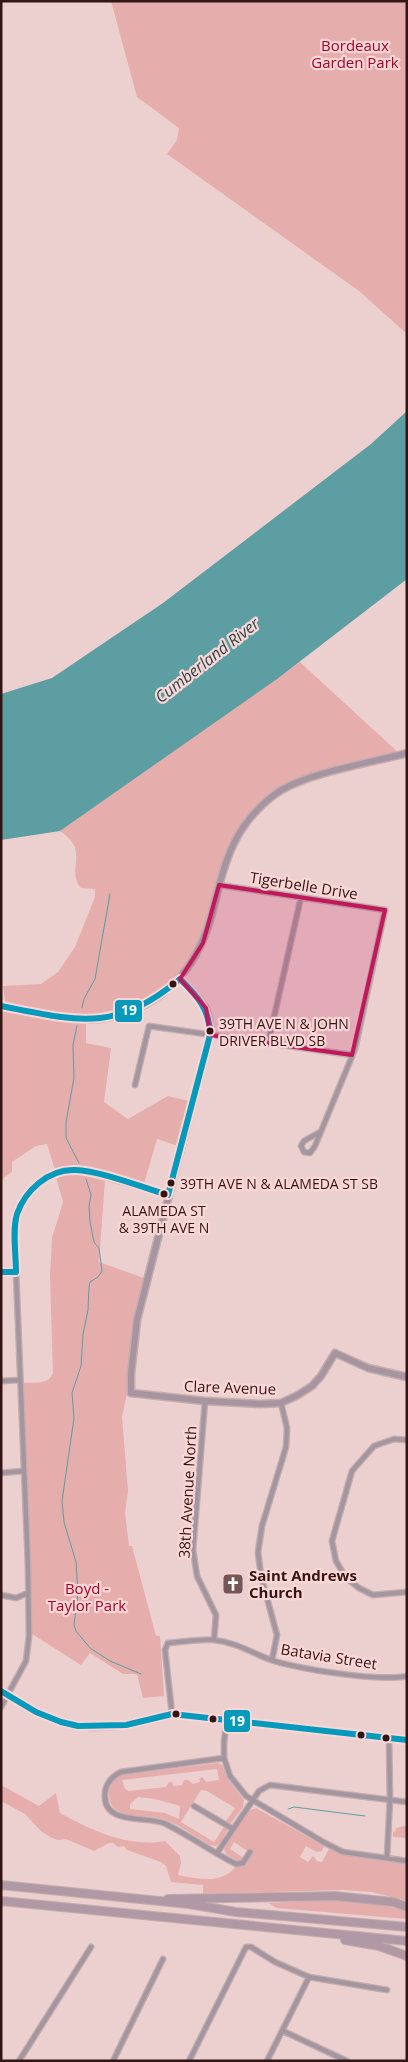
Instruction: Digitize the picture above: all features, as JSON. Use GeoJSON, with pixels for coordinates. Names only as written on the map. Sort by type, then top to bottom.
{"type":"FeatureCollection","features":[{"type":"Feature","properties":{"kind":"highway"},"geometry":{"type":"LineString","coordinates":[[1,1885],[189,1904],[246,1913],[407,1927]]}},
{"type":"Feature","properties":{"kind":"highway"},"geometry":{"type":"LineString","coordinates":[[138,1900],[189,1897],[267,1898],[335,1896],[393,1902],[407,1907]]}},
{"type":"Feature","properties":{"kind":"highway"},"geometry":{"type":"LineString","coordinates":[[1,1901],[407,1941]]}},
{"type":"Feature","properties":{"kind":"highway"},"geometry":{"type":"LineString","coordinates":[[284,1929],[379,1946],[407,1956]]}},
{"type":"Feature","properties":{"kind":"street"},"geometry":{"type":"LineString","coordinates":[[1,1006],[72,1017],[106,1018],[139,1007],[164,992],[180,980],[203,942],[226,858],[235,838],[255,812],[274,794],[302,779],[407,754]]}},
{"type":"Feature","properties":{"kind":"street","name":"Tigerbelle Drive"},"geometry":{"type":"LineString","coordinates":[[219,885],[385,910],[352,1055]]}},
{"type":"Feature","properties":{"kind":"street"},"geometry":{"type":"LineString","coordinates":[[268,1044],[301,897]]}},
{"type":"Feature","properties":{"kind":"street"},"geometry":{"type":"LineString","coordinates":[[1,1708],[26,1662],[29,1636],[28,1565],[16,1272],[15,1229],[19,1210],[29,1191],[46,1178],[61,1172],[88,1172],[168,1195],[210,1035],[210,1020],[206,1008],[180,980]]}},
{"type":"Feature","properties":{"kind":"street"},"geometry":{"type":"LineString","coordinates":[[135,1085],[150,1026],[352,1055],[320,1132],[311,1152],[304,1152],[301,1146],[303,1142],[320,1132]]}},
{"type":"Feature","properties":{"kind":"street","name":"Clare Avenue"},"geometry":{"type":"LineString","coordinates":[[168,1195],[137,1320],[131,1374],[131,1393],[260,1404],[281,1402],[312,1386],[336,1353],[368,1368],[407,1377]]}},
{"type":"Feature","properties":{"kind":"street"},"geometry":{"type":"LineString","coordinates":[[1,1272],[16,1272]]}},
{"type":"Feature","properties":{"kind":"street"},"geometry":{"type":"LineString","coordinates":[[1,1381],[20,1380]]}},
{"type":"Feature","properties":{"kind":"street","name":"38th Avenue North"},"geometry":{"type":"LineString","coordinates":[[205,1400],[193,1550],[197,1576],[216,1615],[214,1640]]}},
{"type":"Feature","properties":{"kind":"street"},"geometry":{"type":"LineString","coordinates":[[272,1660],[277,1635],[261,1576],[258,1552],[262,1526],[286,1447],[287,1428],[281,1402]]}},
{"type":"Feature","properties":{"kind":"street"},"geometry":{"type":"LineString","coordinates":[[407,1440],[394,1439],[374,1446],[352,1471],[332,1540],[336,1561],[346,1578],[359,1588],[372,1594],[407,1592]]}},
{"type":"Feature","properties":{"kind":"street"},"geometry":{"type":"LineString","coordinates":[[1,1472],[23,1471]]}},
{"type":"Feature","properties":{"kind":"street"},"geometry":{"type":"LineString","coordinates":[[1,1595],[16,1598],[28,1594]]}},
{"type":"Feature","properties":{"kind":"street","name":"Batavia Street"},"geometry":{"type":"LineString","coordinates":[[172,1714],[166,1650],[168,1643],[214,1640],[239,1646],[272,1660],[308,1668],[376,1677],[407,1676]]}},
{"type":"Feature","properties":{"kind":"street"},"geometry":{"type":"LineString","coordinates":[[1,1691],[36,1712],[61,1722],[78,1726],[126,1725],[172,1714],[407,1740]]}},
{"type":"Feature","properties":{"kind":"street"},"geometry":{"type":"LineString","coordinates":[[227,1719],[224,1758],[234,1783],[252,1800],[340,1851],[407,1860]]}},
{"type":"Feature","properties":{"kind":"street"},"geometry":{"type":"LineString","coordinates":[[387,1856],[390,1799],[390,1739]]}},
{"type":"Feature","properties":{"kind":"street"},"geometry":{"type":"LineString","coordinates":[[224,1758],[121,1772],[110,1781],[105,1796],[111,1810],[118,1815],[125,1818],[162,1822],[239,1864],[243,1863],[250,1852]]}},
{"type":"Feature","properties":{"kind":"street"},"geometry":{"type":"LineString","coordinates":[[217,1853],[252,1800],[262,1788],[271,1784],[407,1802]]}},
{"type":"Feature","properties":{"kind":"street"},"geometry":{"type":"LineString","coordinates":[[194,1806],[233,1829]]}},
{"type":"Feature","properties":{"kind":"street"},"geometry":{"type":"LineString","coordinates":[[19,2061],[91,1947]]}},
{"type":"Feature","properties":{"kind":"street"},"geometry":{"type":"LineString","coordinates":[[189,2061],[246,1947],[251,1947],[275,1962],[309,1977],[387,1990]]}},
{"type":"Feature","properties":{"kind":"street"},"geometry":{"type":"LineString","coordinates":[[114,2061],[163,1959]]}},
{"type":"Feature","properties":{"kind":"street"},"geometry":{"type":"LineString","coordinates":[[268,2061],[309,1977]]}},
{"type":"Feature","properties":{"kind":"street"},"geometry":{"type":"LineString","coordinates":[[283,2031],[347,2061]]}},
{"type":"Feature","properties":{"kind":"highlighted area"},"geometry":{"type":"Polygon","coordinates":[[[219,885],[385,910],[352,1055],[210,1035],[206,1008],[180,979],[203,943],[219,885]]]}},
{"type":"Feature","properties":{"kind":"green space","name":"Bordeaux Garden Park"},"geometry":{"type":"Polygon","coordinates":[[[111,1],[407,1],[407,334],[359,291],[167,154],[177,140],[179,128],[137,97],[111,1]]]}},
{"type":"Feature","properties":{"kind":"green space"},"geometry":{"type":"Polygon","coordinates":[[[300,662],[401,755],[302,779],[275,794],[235,838],[210,924],[180,979],[139,1007],[106,1018],[86,1018],[86,1043],[111,1048],[104,1102],[128,1119],[168,1096],[193,1102],[181,1147],[157,1139],[143,1187],[73,1170],[56,1173],[47,1144],[36,1146],[12,1162],[12,1172],[1,1180],[1,1006],[6,1007],[3,986],[41,984],[58,972],[75,947],[95,897],[95,889],[81,888],[77,881],[74,846],[69,838],[60,831],[300,662]]]}},
{"type":"Feature","properties":{"kind":"green space","name":"Boyd - Taylor Park"},"geometry":{"type":"Polygon","coordinates":[[[79,1174],[105,1181],[99,1262],[144,1278],[133,1329],[127,1394],[122,1417],[128,1491],[125,1513],[129,1546],[132,1546],[156,1636],[160,1636],[164,1696],[143,1698],[137,1674],[123,1674],[90,1653],[81,1665],[32,1634],[23,1383],[45,1381],[53,1373],[50,1277],[52,1238],[63,1202],[56,1177],[79,1174]]]}},
{"type":"Feature","properties":{"kind":"green space"},"geometry":{"type":"Polygon","coordinates":[[[218,1763],[222,1765],[229,1781],[244,1800],[243,1807],[230,1824],[226,1821],[235,1808],[207,1791],[201,1790],[181,1822],[214,1842],[224,1827],[228,1829],[220,1843],[216,1846],[210,1845],[172,1822],[159,1818],[122,1813],[115,1809],[110,1802],[109,1790],[113,1782],[122,1775],[218,1763]],[[217,1769],[122,1780],[125,1789],[129,1791],[166,1787],[169,1782],[172,1782],[173,1786],[182,1785],[184,1780],[188,1780],[193,1784],[200,1782],[199,1779],[202,1777],[206,1782],[219,1780],[217,1769]],[[138,1797],[130,1804],[130,1809],[165,1813],[179,1819],[180,1806],[155,1799],[138,1797]]]}},
{"type":"Feature","properties":{"kind":"green space"},"geometry":{"type":"Polygon","coordinates":[[[1,1785],[39,1806],[56,1793],[60,1813],[84,1826],[111,1836],[138,1842],[165,1841],[180,1856],[181,1863],[178,1875],[202,1879],[225,1876],[237,1865],[242,1867],[247,1864],[253,1852],[234,1842],[230,1849],[244,1858],[242,1862],[239,1862],[226,1854],[224,1849],[249,1811],[256,1808],[324,1846],[322,1851],[317,1852],[306,1846],[300,1857],[308,1862],[313,1856],[317,1861],[322,1862],[329,1849],[341,1854],[407,1864],[407,1901],[372,1892],[343,1890],[203,1894],[203,1885],[171,1882],[166,1866],[161,1862],[127,1850],[124,1846],[118,1847],[113,1843],[109,1843],[94,1851],[66,1839],[58,1840],[52,1838],[42,1832],[25,1814],[1,1801],[1,1785]]]}},
{"type":"Feature","properties":{"kind":"green space"},"geometry":{"type":"Polygon","coordinates":[[[407,1827],[407,1838],[393,1837],[393,1831],[395,1832],[396,1828],[407,1827]]]}},
{"type":"Feature","properties":{"kind":"green space"},"geometry":{"type":"Polygon","coordinates":[[[335,1900],[371,1903],[389,1907],[407,1912],[407,1919],[277,1908],[268,1903],[335,1900]]]}},
{"type":"Feature","properties":{"kind":"water","name":"Cumberland River"},"geometry":{"type":"Polygon","coordinates":[[[407,411],[407,579],[277,679],[60,831],[1,840],[1,694],[52,678],[163,603],[371,444],[407,411]]]}},
{"type":"Feature","properties":{"kind":"waterway"},"geometry":{"type":"LineString","coordinates":[[82,1008],[84,999],[95,979],[110,894]]}},
{"type":"Feature","properties":{"kind":"waterway"},"geometry":{"type":"LineString","coordinates":[[77,1026],[73,1045],[74,1078],[66,1122],[66,1138],[79,1163]]}},
{"type":"Feature","properties":{"kind":"waterway"},"geometry":{"type":"LineString","coordinates":[[86,1179],[91,1195],[89,1206],[90,1222],[94,1242],[99,1248],[102,1271],[98,1277],[90,1282],[89,1287],[81,1366],[72,1393],[74,1418],[62,1501],[64,1522],[76,1562],[78,1593],[74,1625],[76,1631],[90,1648],[110,1661],[141,1674]]}},
{"type":"Feature","properties":{"kind":"waterway"},"geometry":{"type":"LineString","coordinates":[[288,1809],[294,1807],[365,1816]]}},
{"type":"Feature","properties":{"kind":"transit line","name":"19"},"geometry":{"type":"LineString","coordinates":[[1,1006],[52,1016],[74,1018],[95,1018],[115,1015],[135,1008],[157,996],[180,979],[197,997],[205,1010],[210,1035],[168,1195],[86,1171],[65,1171],[47,1177],[26,1197],[17,1214],[15,1228],[16,1272],[1,1272]]}},
{"type":"Feature","properties":{"kind":"transit line","name":"19"},"geometry":{"type":"LineString","coordinates":[[1,1691],[36,1712],[61,1722],[78,1726],[126,1725],[172,1714],[407,1740]]}},
{"type":"Feature","properties":{"kind":"place","name":"39TH AVE N & JOHN DRIVER BLVD SB"},"geometry":{"type":"Point","coordinates":[210,1031]}},
{"type":"Feature","properties":{"kind":"place","name":"39TH AVE N & ALAMEDA ST SB"},"geometry":{"type":"Point","coordinates":[171,1183]}},
{"type":"Feature","properties":{"kind":"place","name":"ALAMEDA ST & 39TH AVE N"},"geometry":{"type":"Point","coordinates":[164,1194]}},
{"type":"Feature","properties":{"kind":"place","name":"Saint Andrews Church"},"geometry":{"type":"Point","coordinates":[233,1584]}}]}
